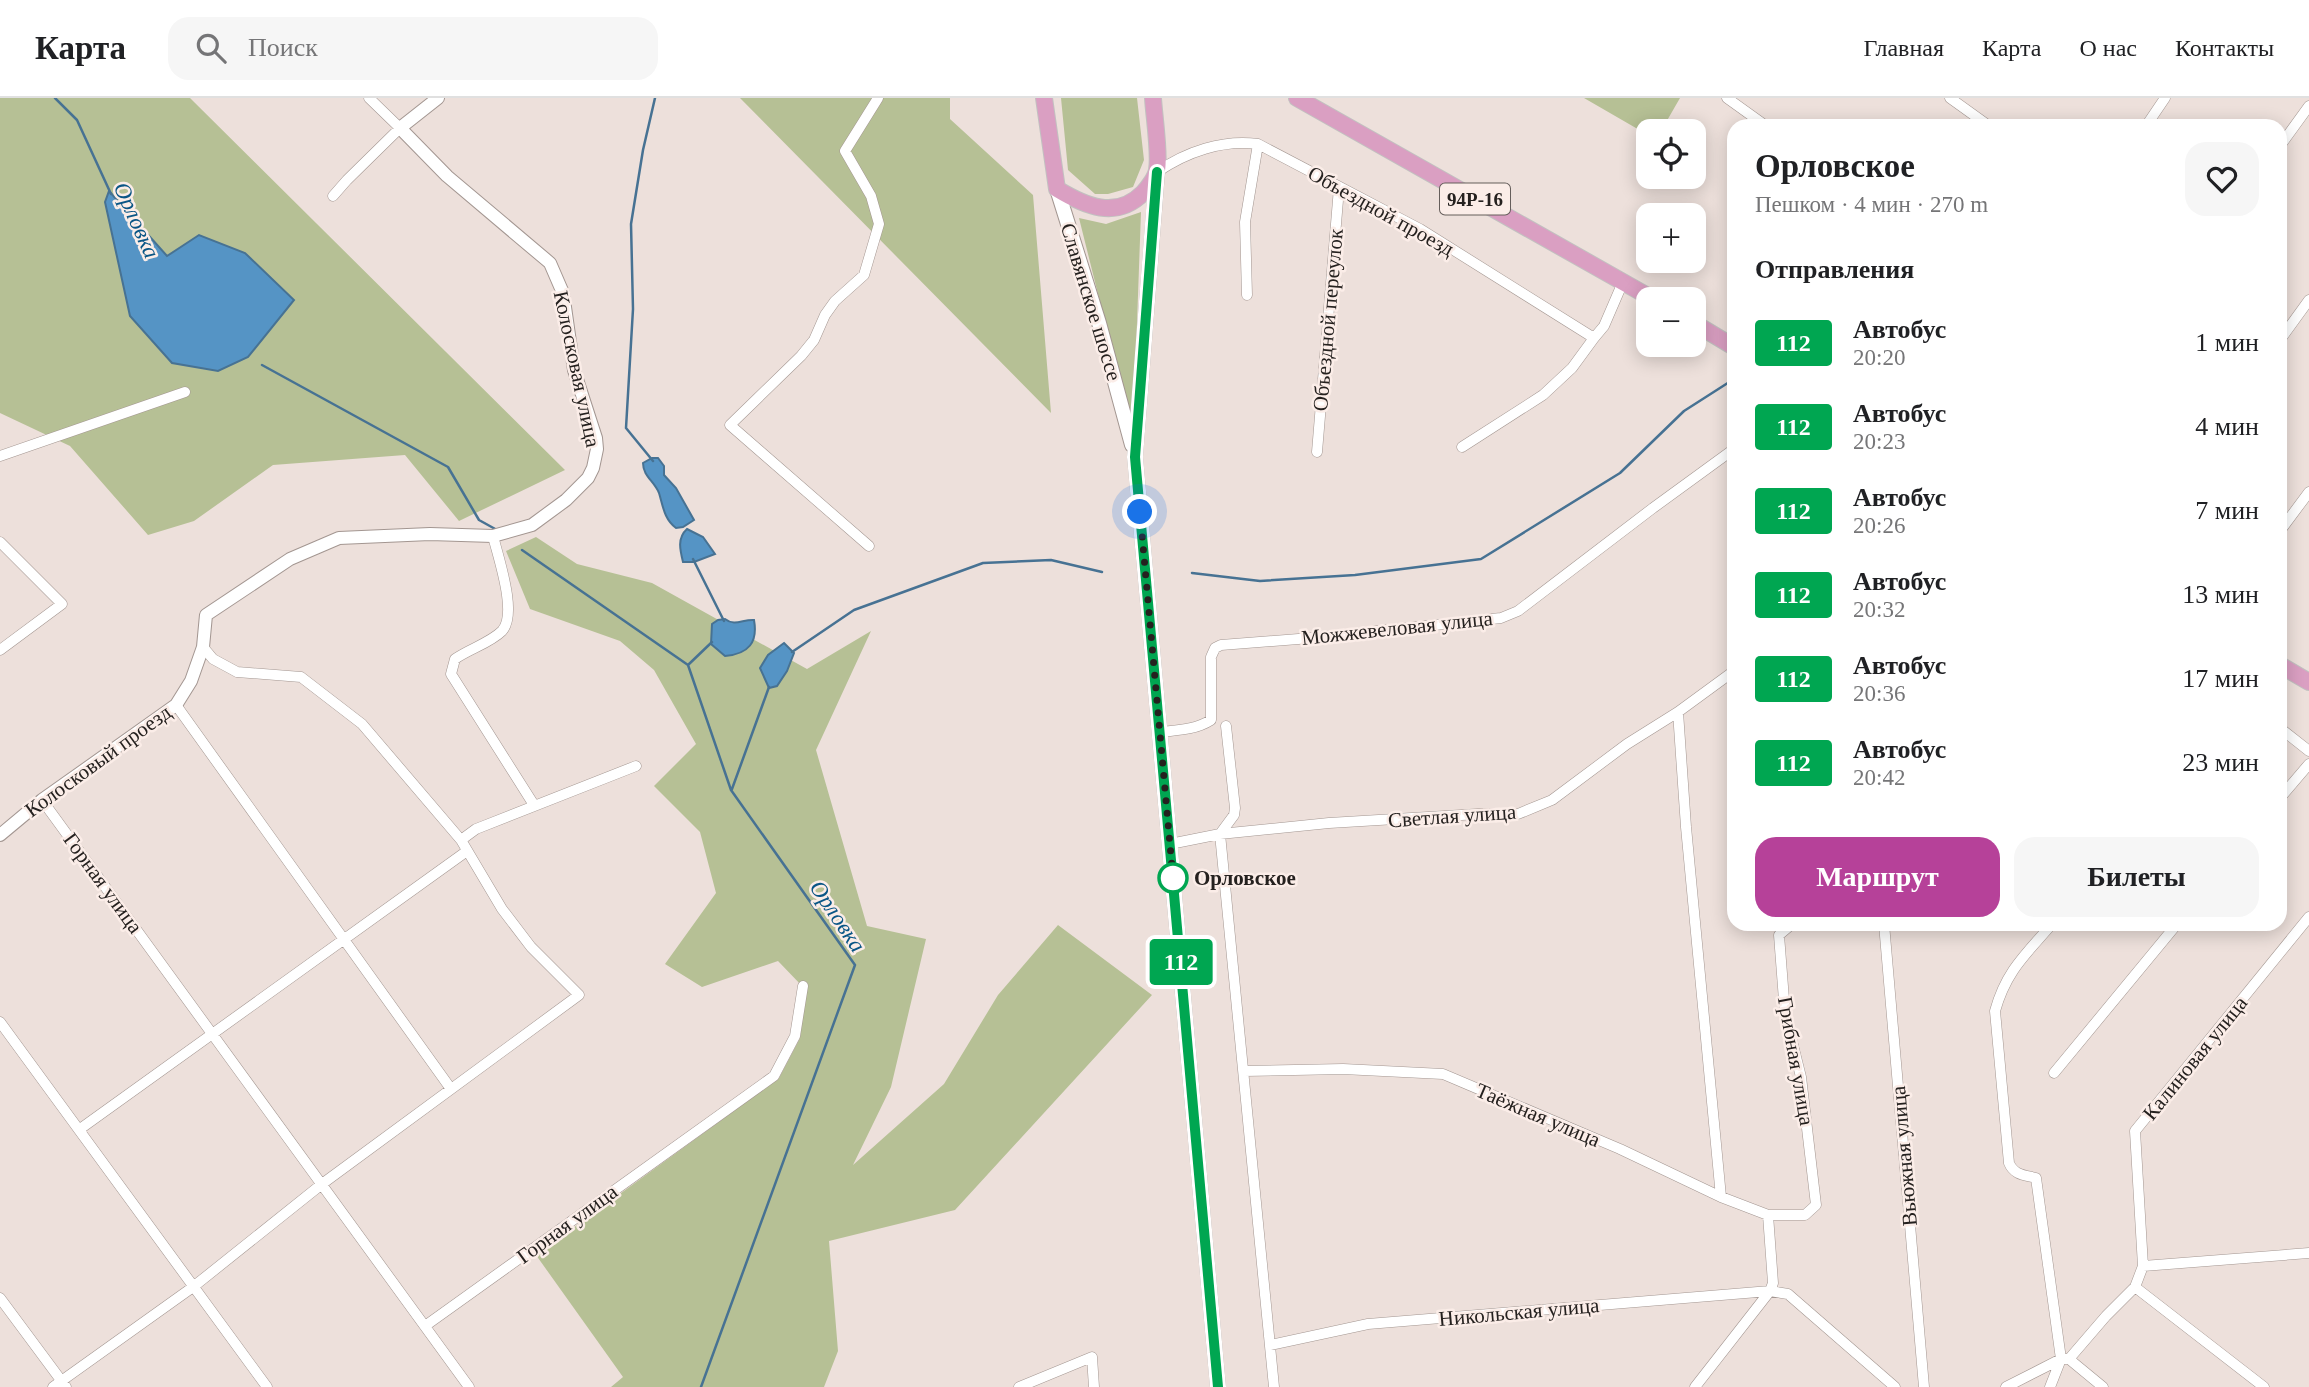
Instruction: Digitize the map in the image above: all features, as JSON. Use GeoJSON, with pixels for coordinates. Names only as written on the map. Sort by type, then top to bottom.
{"type":"FeatureCollection","features":[{"type":"Feature","properties":{"kind":"main road"},"geometry":{"type":"LineString","coordinates":[[1044,98],[1057,189],[1092,207],[1114,208],[1134,201],[1147,188],[1157,172],[1162,98]]}},
{"type":"Feature","properties":{"kind":"main road"},"geometry":{"type":"LineString","coordinates":[[1153,98],[1157,172]]}},
{"type":"Feature","properties":{"kind":"main road","name":"94Р-16"},"geometry":{"type":"LineString","coordinates":[[1297,98],[1636,289]]}},
{"type":"Feature","properties":{"kind":"main road","name":"Славянское шоссе"},"geometry":{"type":"LineString","coordinates":[[1135,457],[1157,172]]}},
{"type":"Feature","properties":{"kind":"main road","name":"Славянское шоссе"},"geometry":{"type":"LineString","coordinates":[[1057,189],[1100,323],[1135,457],[1218,1387]]}},
{"type":"Feature","properties":{"kind":"main road"},"geometry":{"type":"LineString","coordinates":[[1706,330],[1727,343]]}},
{"type":"Feature","properties":{"kind":"main road"},"geometry":{"type":"LineString","coordinates":[[2287,669],[2309,682]]}},
{"type":"Feature","properties":{"kind":"street","name":"Колосковая улица"},"geometry":{"type":"LineString","coordinates":[[369,98],[447,176],[550,263],[563,293],[574,370],[593,426],[597,449],[588,478],[566,500],[532,525]]}},
{"type":"Feature","properties":{"kind":"street"},"geometry":{"type":"LineString","coordinates":[[333,196],[400,128],[438,98]]}},
{"type":"Feature","properties":{"kind":"street"},"geometry":{"type":"LineString","coordinates":[[869,546],[730,425],[801,356],[814,340],[825,315],[835,301],[864,275],[879,224],[871,196],[845,151],[878,98]]}},
{"type":"Feature","properties":{"kind":"street"},"geometry":{"type":"LineString","coordinates":[[1727,98],[1756,119]]}},
{"type":"Feature","properties":{"kind":"street"},"geometry":{"type":"LineString","coordinates":[[1950,98],[1979,119]]}},
{"type":"Feature","properties":{"kind":"street"},"geometry":{"type":"LineString","coordinates":[[2151,119],[2165,98]]}},
{"type":"Feature","properties":{"kind":"street"},"geometry":{"type":"LineString","coordinates":[[2287,136],[2309,106]]}},
{"type":"Feature","properties":{"kind":"street","name":"Объездной проезд"},"geometry":{"type":"LineString","coordinates":[[1157,172],[1173,160],[1193,152],[1239,141],[1258,144],[1420,229],[1594,338]]}},
{"type":"Feature","properties":{"kind":"street"},"geometry":{"type":"LineString","coordinates":[[1247,295],[1245,222],[1258,144]]}},
{"type":"Feature","properties":{"kind":"street","name":"Объездной переулок"},"geometry":{"type":"LineString","coordinates":[[1317,452],[1339,188]]}},
{"type":"Feature","properties":{"kind":"street"},"geometry":{"type":"LineString","coordinates":[[1462,447],[1543,395],[1572,368],[1604,326],[1623,282]]}},
{"type":"Feature","properties":{"kind":"street"},"geometry":{"type":"LineString","coordinates":[[2287,330],[2309,300]]}},
{"type":"Feature","properties":{"kind":"street"},"geometry":{"type":"LineString","coordinates":[[0,456],[185,392]]}},
{"type":"Feature","properties":{"kind":"street","name":"Можжевеловая улица"},"geometry":{"type":"LineString","coordinates":[[1160,732],[1188,729],[1210,720],[1210,657],[1215,648],[1222,645],[1487,620],[1518,611],[1727,454]]}},
{"type":"Feature","properties":{"kind":"street"},"geometry":{"type":"LineString","coordinates":[[2287,522],[2309,492]]}},
{"type":"Feature","properties":{"kind":"street","name":"Колосковый проезд"},"geometry":{"type":"LineString","coordinates":[[0,835],[42,800],[176,705],[191,681],[203,647],[205,615],[290,559],[339,538],[430,534],[493,536],[532,525]]}},
{"type":"Feature","properties":{"kind":"street"},"geometry":{"type":"LineString","coordinates":[[493,536],[508,603],[508,620],[500,633],[455,659],[451,674],[534,805]]}},
{"type":"Feature","properties":{"kind":"street"},"geometry":{"type":"LineString","coordinates":[[0,542],[62,604],[0,650]]}},
{"type":"Feature","properties":{"kind":"street"},"geometry":{"type":"LineString","coordinates":[[0,1298],[60,1385],[193,1286],[322,1184],[579,995],[531,947],[502,909],[461,840],[362,724],[301,677],[237,672],[213,659],[203,647]]}},
{"type":"Feature","properties":{"kind":"street","name":"Светлая улица"},"geometry":{"type":"LineString","coordinates":[[1170,844],[1220,834],[1356,822],[1518,814],[1552,800],[1727,676]]}},
{"type":"Feature","properties":{"kind":"street"},"geometry":{"type":"LineString","coordinates":[[176,705],[451,1089]]}},
{"type":"Feature","properties":{"kind":"street"},"geometry":{"type":"LineString","coordinates":[[1678,712],[1686,827],[1721,1197]]}},
{"type":"Feature","properties":{"kind":"street"},"geometry":{"type":"LineString","coordinates":[[1226,726],[1235,808],[1234,815],[1220,834],[1273,1387]]}},
{"type":"Feature","properties":{"kind":"street"},"geometry":{"type":"LineString","coordinates":[[2287,734],[2309,751]]}},
{"type":"Feature","properties":{"kind":"street"},"geometry":{"type":"LineString","coordinates":[[2287,790],[2309,764]]}},
{"type":"Feature","properties":{"kind":"street"},"geometry":{"type":"LineString","coordinates":[[461,840],[475,829],[636,766]]}},
{"type":"Feature","properties":{"kind":"street","name":"Горная улица"},"geometry":{"type":"LineString","coordinates":[[42,800],[425,1326],[774,1076],[795,1036],[803,986]]}},
{"type":"Feature","properties":{"kind":"street"},"geometry":{"type":"LineString","coordinates":[[80,1129],[467,852]]}},
{"type":"Feature","properties":{"kind":"street","name":"Калиновая улица"},"geometry":{"type":"LineString","coordinates":[[2065,1359],[2135,1287],[2143,1266],[2135,1131],[2309,917]]}},
{"type":"Feature","properties":{"kind":"street","name":"Грибная улица"},"geometry":{"type":"LineString","coordinates":[[1784,931],[1779,935],[1785,1013],[1801,1077],[1816,1205]]}},
{"type":"Feature","properties":{"kind":"street","name":"Вьюжная улица"},"geometry":{"type":"LineString","coordinates":[[1885,931],[1924,1387]]}},
{"type":"Feature","properties":{"kind":"street"},"geometry":{"type":"LineString","coordinates":[[2046,931],[2009,974],[2001,989],[1995,1011],[2009,1163],[2012,1170],[2018,1174],[2036,1178],[2065,1359],[2050,1387]]}},
{"type":"Feature","properties":{"kind":"street"},"geometry":{"type":"LineString","coordinates":[[2054,1073],[2171,931]]}},
{"type":"Feature","properties":{"kind":"street"},"geometry":{"type":"LineString","coordinates":[[0,1022],[267,1387]]}},
{"type":"Feature","properties":{"kind":"street","name":"Таёжная улица"},"geometry":{"type":"LineString","coordinates":[[1244,1071],[1343,1069],[1443,1074],[1620,1149],[1721,1197],[1768,1215],[1805,1215],[1816,1205]]}},
{"type":"Feature","properties":{"kind":"street"},"geometry":{"type":"LineString","coordinates":[[1695,1387],[1770,1291],[1773,1283],[1768,1215]]}},
{"type":"Feature","properties":{"kind":"street"},"geometry":{"type":"LineString","coordinates":[[2143,1266],[2309,1253]]}},
{"type":"Feature","properties":{"kind":"street"},"geometry":{"type":"LineString","coordinates":[[2135,1287],[2264,1387]]}},
{"type":"Feature","properties":{"kind":"street"},"geometry":{"type":"LineString","coordinates":[[1770,1291],[1788,1294],[1895,1387]]}},
{"type":"Feature","properties":{"kind":"street","name":"Никольская улица"},"geometry":{"type":"LineString","coordinates":[[1270,1345],[1368,1324],[1770,1291]]}},
{"type":"Feature","properties":{"kind":"street"},"geometry":{"type":"LineString","coordinates":[[425,1326],[469,1387]]}},
{"type":"Feature","properties":{"kind":"street"},"geometry":{"type":"LineString","coordinates":[[1019,1387],[1092,1357],[1094,1387]]}},
{"type":"Feature","properties":{"kind":"street"},"geometry":{"type":"LineString","coordinates":[[2006,1387],[2065,1359]]}},
{"type":"Feature","properties":{"kind":"street"},"geometry":{"type":"LineString","coordinates":[[2065,1359],[2103,1387]]}},
{"type":"Feature","properties":{"kind":"green space"},"geometry":{"type":"Polygon","coordinates":[[[0,98],[190,98],[565,470],[459,521],[405,455],[273,465],[194,521],[148,535],[70,446],[0,413],[0,98]]]}},
{"type":"Feature","properties":{"kind":"green space"},"geometry":{"type":"Polygon","coordinates":[[[740,98],[950,98],[950,119],[1033,195],[1051,413],[740,98]]]}},
{"type":"Feature","properties":{"kind":"green space"},"geometry":{"type":"Polygon","coordinates":[[[1061,98],[1137,98],[1144,160],[1133,187],[1108,194],[1095,194],[1068,170],[1061,98]]]}},
{"type":"Feature","properties":{"kind":"green space"},"geometry":{"type":"Polygon","coordinates":[[[1584,98],[1680,98],[1668,119],[1636,119],[1636,128],[1584,98]]]}},
{"type":"Feature","properties":{"kind":"green space"},"geometry":{"type":"Polygon","coordinates":[[[1141,212],[1133,434],[1079,218],[1106,224],[1141,212]]]}},
{"type":"Feature","properties":{"kind":"green space"},"geometry":{"type":"Polygon","coordinates":[[[536,537],[577,564],[652,583],[807,669],[871,631],[816,750],[867,926],[926,939],[891,1087],[853,1165],[944,1084],[998,995],[1058,925],[1152,995],[955,1210],[829,1241],[838,1351],[824,1387],[611,1387],[623,1377],[536,1255],[779,1078],[800,1038],[803,987],[778,961],[702,987],[665,964],[716,893],[700,832],[654,786],[696,744],[654,670],[620,641],[530,609],[506,551],[536,537]]]}},
{"type":"Feature","properties":{"kind":"water"},"geometry":{"type":"Polygon","coordinates":[[[109,191],[167,256],[199,235],[245,253],[294,300],[248,357],[218,371],[172,363],[130,316],[105,202],[109,191]]]}},
{"type":"Feature","properties":{"kind":"water"},"geometry":{"type":"Polygon","coordinates":[[[658,458],[664,466],[664,475],[676,488],[694,520],[683,527],[676,528],[669,521],[659,493],[645,471],[643,463],[658,458]]]}},
{"type":"Feature","properties":{"kind":"water"},"geometry":{"type":"Polygon","coordinates":[[[687,529],[703,537],[715,554],[694,562],[683,562],[681,540],[687,529]]]}},
{"type":"Feature","properties":{"kind":"water"},"geometry":{"type":"Polygon","coordinates":[[[725,619],[736,623],[754,620],[755,635],[746,650],[725,656],[711,644],[712,624],[725,619]]]}},
{"type":"Feature","properties":{"kind":"water"},"geometry":{"type":"Polygon","coordinates":[[[784,643],[794,653],[777,686],[769,688],[760,668],[768,655],[784,643]]]}},
{"type":"Feature","properties":{"kind":"waterway","name":"Орловка"},"geometry":{"type":"LineString","coordinates":[[55,98],[77,120],[111,194]]}},
{"type":"Feature","properties":{"kind":"waterway"},"geometry":{"type":"LineString","coordinates":[[653,461],[626,428],[633,309],[631,224],[655,98]]}},
{"type":"Feature","properties":{"kind":"waterway","name":"Орловка"},"geometry":{"type":"LineString","coordinates":[[262,365],[448,467],[479,520],[497,530]]}},
{"type":"Feature","properties":{"kind":"waterway"},"geometry":{"type":"LineString","coordinates":[[1192,573],[1260,581],[1355,575],[1481,559],[1620,473],[1684,411],[1727,383]]}},
{"type":"Feature","properties":{"kind":"waterway","name":"Орловка"},"geometry":{"type":"LineString","coordinates":[[522,550],[688,665],[731,790],[855,965],[701,1387]]}},
{"type":"Feature","properties":{"kind":"waterway"},"geometry":{"type":"LineString","coordinates":[[693,559],[724,621]]}},
{"type":"Feature","properties":{"kind":"waterway"},"geometry":{"type":"LineString","coordinates":[[792,652],[854,610],[983,563],[1051,560],[1102,572]]}},
{"type":"Feature","properties":{"kind":"waterway"},"geometry":{"type":"LineString","coordinates":[[688,665],[712,642]]}},
{"type":"Feature","properties":{"kind":"waterway"},"geometry":{"type":"LineString","coordinates":[[732,789],[769,687]]}},
{"type":"Feature","properties":{"kind":"bus line","name":"112"},"geometry":{"type":"LineString","coordinates":[[1157,172],[1135,457],[1218,1387]]}},
{"type":"Feature","properties":{"kind":"place","name":"Орловское"},"geometry":{"type":"Point","coordinates":[1173,878]}},
{"type":"Feature","properties":{"kind":"route"},"geometry":{"type":"LineString","coordinates":[[1140,512],[1173,878]]}}]}
